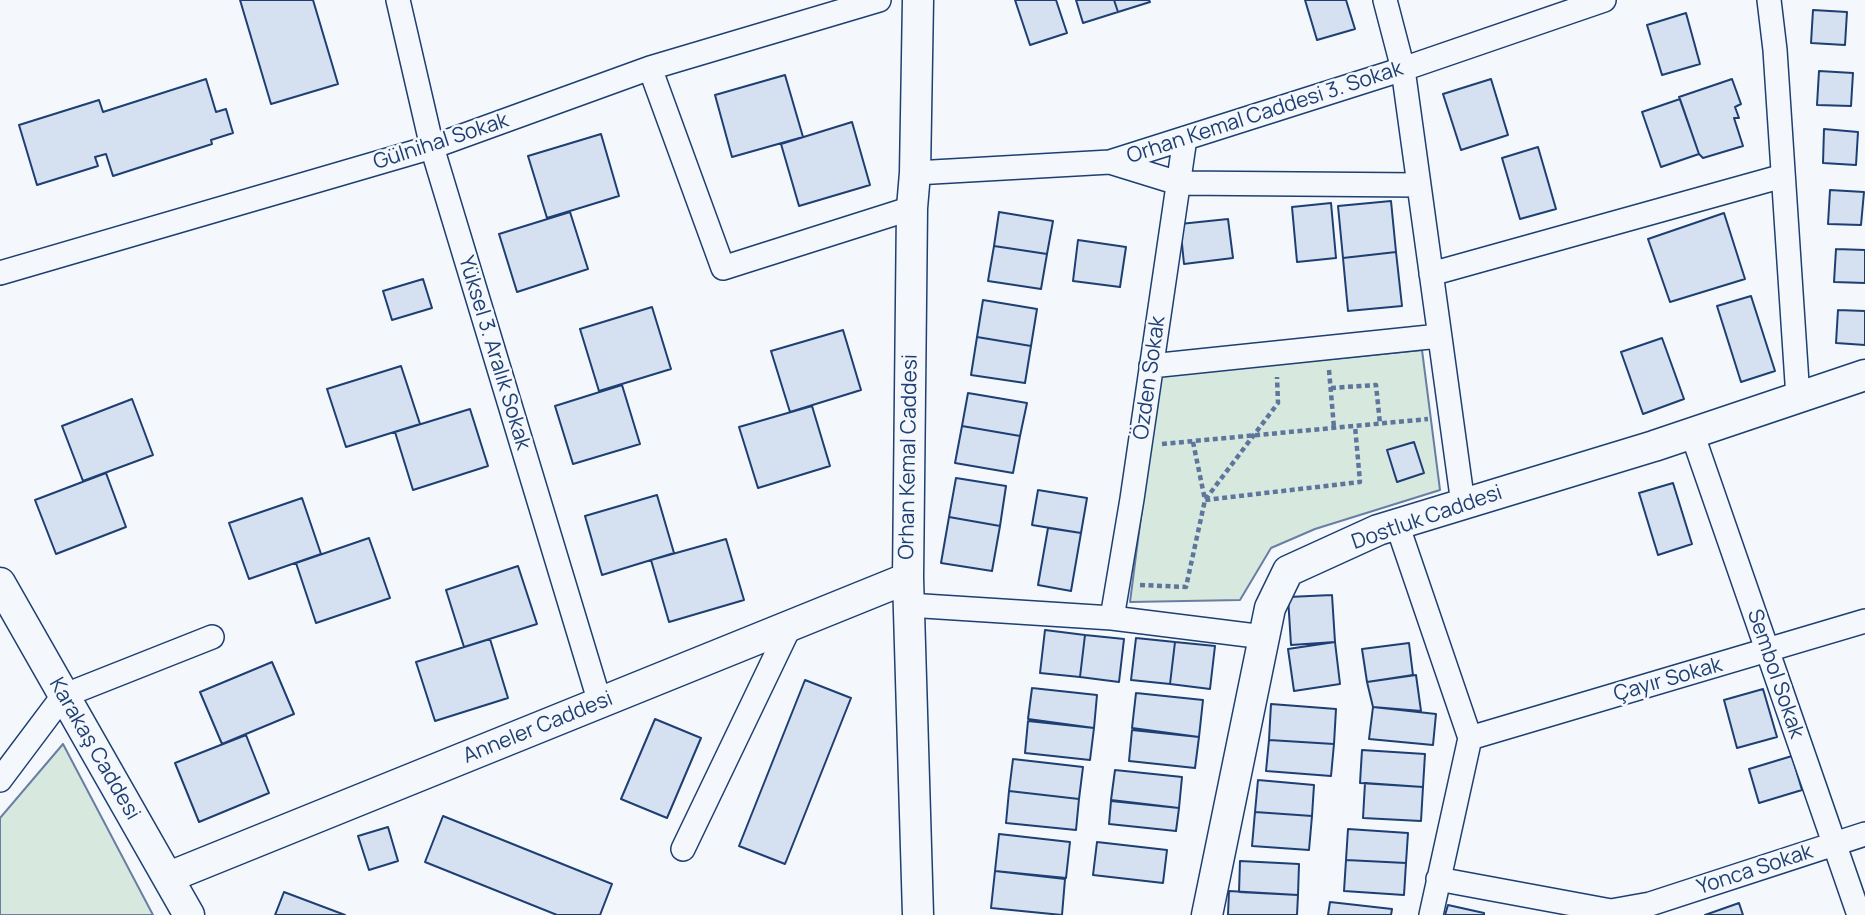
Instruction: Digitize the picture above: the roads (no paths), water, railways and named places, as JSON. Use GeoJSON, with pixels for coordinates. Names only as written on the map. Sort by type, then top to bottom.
{"type":"FeatureCollection","features":[{"type":"Feature","properties":{"kind":"street","name":"Yüksel 3. Aralık Sokak"},"geometry":{"type":"LineString","coordinates":[[398,0],[432,147],[600,703]]}},
{"type":"Feature","properties":{"kind":"street","name":"Gülnihal Sokak"},"geometry":{"type":"LineString","coordinates":[[0,273],[432,147],[650,68],[878,0]]}},
{"type":"Feature","properties":{"kind":"street","name":"Orhan Kemal Caddesi"},"geometry":{"type":"LineString","coordinates":[[918,0],[912,208],[908,592],[918,915]]}},
{"type":"Feature","properties":{"kind":"street"},"geometry":{"type":"LineString","coordinates":[[1385,0],[1403,69],[1463,504]]}},
{"type":"Feature","properties":{"kind":"street","name":"Orhan Kemal Caddesi 3. Sokak"},"geometry":{"type":"LineString","coordinates":[[915,173],[1110,162],[1403,69],[1604,0]]}},
{"type":"Feature","properties":{"kind":"street"},"geometry":{"type":"LineString","coordinates":[[1769,0],[1775,50],[1798,397]]}},
{"type":"Feature","properties":{"kind":"street"},"geometry":{"type":"LineString","coordinates":[[650,68],[723,268],[912,208]]}},
{"type":"Feature","properties":{"kind":"street","name":"Özden Sokak"},"geometry":{"type":"LineString","coordinates":[[1123,619],[1151,366],[1185,138]]}},
{"type":"Feature","properties":{"kind":"street"},"geometry":{"type":"LineString","coordinates":[[1110,162],[1178,183],[1419,185]]}},
{"type":"Feature","properties":{"kind":"street"},"geometry":{"type":"LineString","coordinates":[[1431,274],[1783,176]]}},
{"type":"Feature","properties":{"kind":"street"},"geometry":{"type":"LineString","coordinates":[[1151,366],[1439,336]]}},
{"type":"Feature","properties":{"kind":"street","name":"Dostluk Caddesi"},"geometry":{"type":"LineString","coordinates":[[1206,915],[1270,608],[1288,571],[1378,530],[1692,433],[1865,375]]}},
{"type":"Feature","properties":{"kind":"street","name":"Sembol Sokak"},"geometry":{"type":"LineString","coordinates":[[1692,433],[1859,915]]}},
{"type":"Feature","properties":{"kind":"street"},"geometry":{"type":"LineString","coordinates":[[1397,524],[1470,738],[1431,915]]}},
{"type":"Feature","properties":{"kind":"street","name":"Karakaş Caddesi"},"geometry":{"type":"LineString","coordinates":[[0,583],[189,915]]}},
{"type":"Feature","properties":{"kind":"street"},"geometry":{"type":"LineString","coordinates":[[908,592],[1264,637]]}},
{"type":"Feature","properties":{"kind":"street","name":"Anneler Caddesi"},"geometry":{"type":"LineString","coordinates":[[169,877],[790,626],[908,592]]}},
{"type":"Feature","properties":{"kind":"street","name":"Çayır Sokak"},"geometry":{"type":"LineString","coordinates":[[1470,738],[1865,621]]}},
{"type":"Feature","properties":{"kind":"street"},"geometry":{"type":"LineString","coordinates":[[683,849],[790,626]]}},
{"type":"Feature","properties":{"kind":"street"},"geometry":{"type":"LineString","coordinates":[[0,780],[63,696],[212,637]]}},
{"type":"Feature","properties":{"kind":"street","name":"Yonca Sokak"},"geometry":{"type":"LineString","coordinates":[[1438,879],[1611,911],[1650,904],[1865,834]]}}]}
